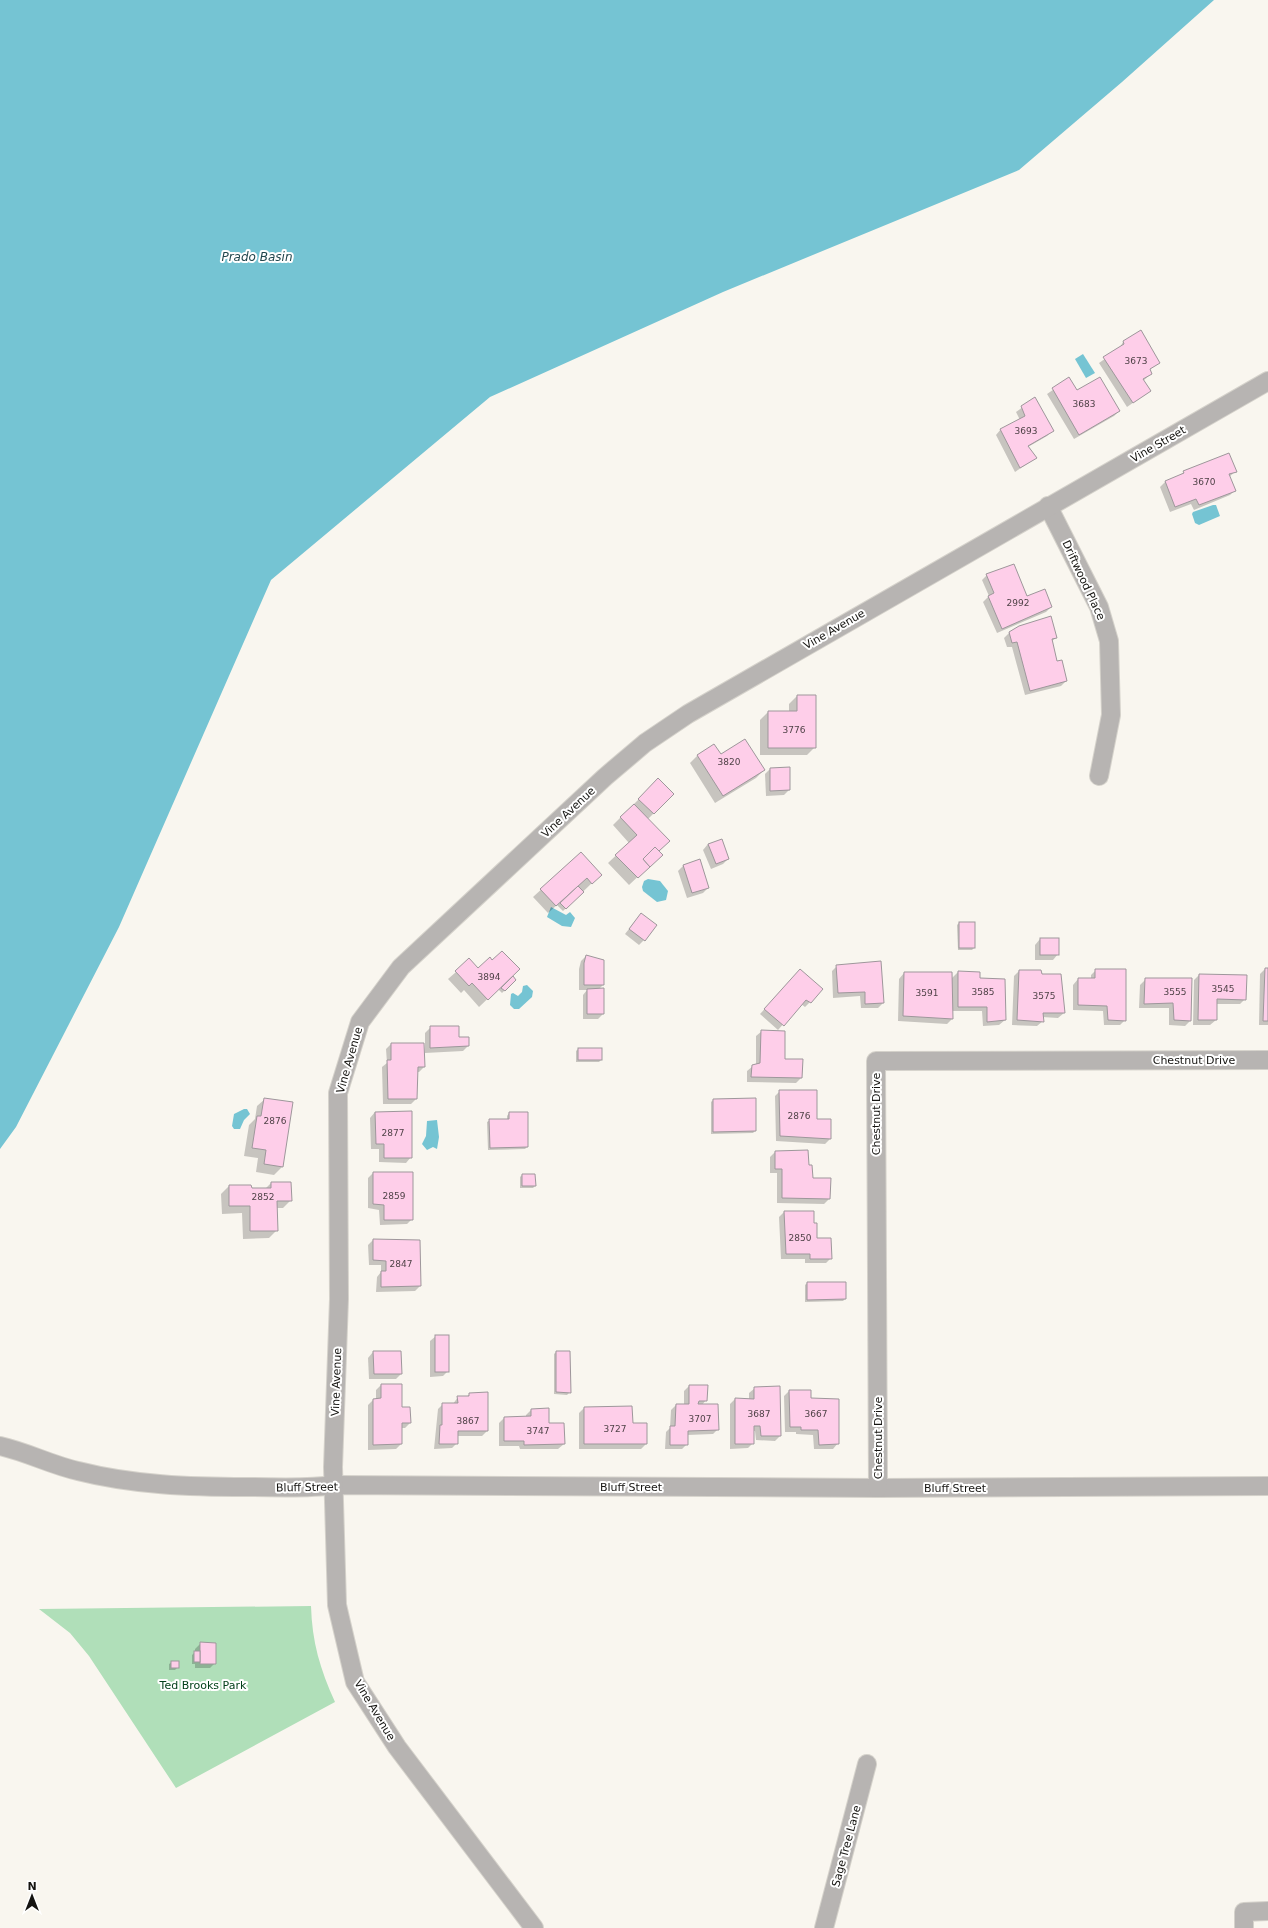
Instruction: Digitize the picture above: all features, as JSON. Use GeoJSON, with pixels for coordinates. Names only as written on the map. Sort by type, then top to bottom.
{"type":"FeatureCollection","features":[{"type":"Feature","properties":{"kind":"street","name":"Vine Street"},"geometry":{"type":"LineString","coordinates":[[1048,506],[1268,382]]}},
{"type":"Feature","properties":{"kind":"street","name":"Driftwood Place"},"geometry":{"type":"LineString","coordinates":[[1048,506],[1099,607],[1109,641],[1111,715],[1099,776]]}},
{"type":"Feature","properties":{"kind":"street","name":"Vine Avenue"},"geometry":{"type":"LineString","coordinates":[[534,1928],[397,1747],[355,1682],[337,1605],[334,1504],[335,1485],[333,1467],[339,1298],[338,1093],[360,1022],[401,967],[605,777],[645,743],[688,714],[1048,506]]}},
{"type":"Feature","properties":{"kind":"street","name":"Chestnut Drive"},"geometry":{"type":"LineString","coordinates":[[878,1488],[876,1061],[1268,1060]]}},
{"type":"Feature","properties":{"kind":"street","name":"Bluff Street"},"geometry":{"type":"LineString","coordinates":[[0,1446],[17,1450],[77,1471],[136,1482],[192,1487],[314,1488],[335,1485],[878,1488],[1268,1486]]}},
{"type":"Feature","properties":{"kind":"street","name":"Sage Tree Lane"},"geometry":{"type":"LineString","coordinates":[[824,1928],[867,1764]]}},
{"type":"Feature","properties":{"kind":"street"},"geometry":{"type":"LineString","coordinates":[[1244,1928],[1244,1912],[1268,1911]]}},
{"type":"Feature","properties":{"kind":"green space","name":"Ted Brooks Park"},"geometry":{"type":"Polygon","coordinates":[[[311,1606],[313,1632],[321,1667],[335,1702],[176,1788],[89,1656],[70,1633],[39,1609],[311,1606]]]}},
{"type":"Feature","properties":{"kind":"water","name":"Prado Basin"},"geometry":{"type":"Polygon","coordinates":[[[0,0],[1214,0],[1122,82],[1019,170],[723,292],[490,397],[271,580],[119,927],[16,1127],[0,1149],[0,0]]]}},
{"type":"Feature","properties":{"kind":"water"},"geometry":{"type":"Polygon","coordinates":[[[1083,354],[1095,373],[1086,378],[1075,359],[1083,354]]]}},
{"type":"Feature","properties":{"kind":"water"},"geometry":{"type":"Polygon","coordinates":[[[1216,505],[1220,516],[1199,525],[1195,523],[1192,514],[1193,512],[1216,505]]]}},
{"type":"Feature","properties":{"kind":"water"},"geometry":{"type":"Polygon","coordinates":[[[648,879],[660,881],[668,891],[666,900],[657,902],[643,891],[642,887],[644,881],[648,879]]]}},
{"type":"Feature","properties":{"kind":"water"},"geometry":{"type":"Polygon","coordinates":[[[551,907],[566,915],[570,912],[575,918],[571,927],[562,926],[547,917],[551,907]]]}},
{"type":"Feature","properties":{"kind":"water"},"geometry":{"type":"Polygon","coordinates":[[[527,985],[533,991],[532,997],[519,1009],[514,1009],[510,1005],[511,994],[513,993],[518,996],[522,992],[523,986],[527,985]]]}},
{"type":"Feature","properties":{"kind":"water"},"geometry":{"type":"Polygon","coordinates":[[[247,1109],[250,1114],[244,1120],[240,1129],[234,1129],[232,1126],[234,1114],[247,1109]]]}},
{"type":"Feature","properties":{"kind":"water"},"geometry":{"type":"Polygon","coordinates":[[[437,1120],[439,1137],[437,1149],[433,1147],[427,1150],[422,1144],[426,1136],[427,1121],[437,1120]]]}},
{"type":"Feature","properties":{"kind":"building"},"geometry":{"type":"Polygon","coordinates":[[[1141,330],[1160,363],[1150,369],[1152,374],[1143,379],[1151,391],[1133,403],[1103,357],[1124,344],[1123,341],[1141,330]]]}},
{"type":"Feature","properties":{"kind":"building"},"geometry":{"type":"Polygon","coordinates":[[[1069,377],[1077,390],[1100,377],[1120,411],[1079,435],[1052,388],[1069,377]]]}},
{"type":"Feature","properties":{"kind":"building"},"geometry":{"type":"Polygon","coordinates":[[[1035,397],[1054,431],[1028,446],[1037,458],[1020,468],[1000,429],[1025,416],[1021,406],[1035,397]]]}},
{"type":"Feature","properties":{"kind":"building"},"geometry":{"type":"Polygon","coordinates":[[[1229,453],[1237,472],[1229,474],[1236,491],[1199,505],[1196,499],[1175,507],[1165,481],[1184,473],[1183,471],[1229,453]]]}},
{"type":"Feature","properties":{"kind":"building"},"geometry":{"type":"Polygon","coordinates":[[[1014,564],[1027,596],[1045,589],[1052,607],[1002,629],[988,596],[994,593],[986,574],[1014,564]]]}},
{"type":"Feature","properties":{"kind":"building"},"geometry":{"type":"Polygon","coordinates":[[[1051,616],[1057,638],[1052,639],[1057,661],[1062,660],[1067,681],[1030,691],[1017,642],[1012,643],[1009,632],[1019,626],[1051,616]]]}},
{"type":"Feature","properties":{"kind":"building"},"geometry":{"type":"Polygon","coordinates":[[[797,695],[816,695],[816,748],[768,748],[768,711],[797,711],[797,695]]]}},
{"type":"Feature","properties":{"kind":"building"},"geometry":{"type":"Polygon","coordinates":[[[745,739],[765,770],[723,796],[697,755],[714,744],[721,754],[745,739]]]}},
{"type":"Feature","properties":{"kind":"building"},"geometry":{"type":"Polygon","coordinates":[[[790,767],[790,790],[770,791],[770,768],[790,767]]]}},
{"type":"Feature","properties":{"kind":"building"},"geometry":{"type":"Polygon","coordinates":[[[658,778],[674,794],[654,814],[638,799],[658,778]]]}},
{"type":"Feature","properties":{"kind":"building"},"geometry":{"type":"Polygon","coordinates":[[[634,804],[670,841],[659,851],[655,847],[643,859],[650,867],[638,878],[615,855],[637,835],[620,817],[634,804]]]}},
{"type":"Feature","properties":{"kind":"building"},"geometry":{"type":"Polygon","coordinates":[[[722,839],[729,859],[716,864],[708,844],[722,839]]]}},
{"type":"Feature","properties":{"kind":"building"},"geometry":{"type":"Polygon","coordinates":[[[655,847],[663,855],[650,867],[643,859],[655,847]]]}},
{"type":"Feature","properties":{"kind":"building"},"geometry":{"type":"Polygon","coordinates":[[[581,852],[602,875],[592,884],[587,878],[556,906],[540,889],[581,852]]]}},
{"type":"Feature","properties":{"kind":"building"},"geometry":{"type":"Polygon","coordinates":[[[700,859],[709,888],[692,893],[683,865],[700,859]]]}},
{"type":"Feature","properties":{"kind":"building"},"geometry":{"type":"Polygon","coordinates":[[[578,886],[584,892],[566,909],[560,903],[578,886]]]}},
{"type":"Feature","properties":{"kind":"building"},"geometry":{"type":"Polygon","coordinates":[[[641,913],[657,925],[645,941],[629,929],[641,913]]]}},
{"type":"Feature","properties":{"kind":"building"},"geometry":{"type":"Polygon","coordinates":[[[959,922],[975,922],[975,948],[959,948],[959,922]]]}},
{"type":"Feature","properties":{"kind":"building"},"geometry":{"type":"Polygon","coordinates":[[[1040,938],[1059,938],[1059,955],[1040,955],[1040,938]]]}},
{"type":"Feature","properties":{"kind":"building"},"geometry":{"type":"Polygon","coordinates":[[[502,951],[520,969],[488,1000],[472,983],[469,986],[455,971],[469,958],[478,968],[490,957],[492,960],[502,951]]]}},
{"type":"Feature","properties":{"kind":"building"},"geometry":{"type":"Polygon","coordinates":[[[586,955],[604,960],[604,985],[584,985],[584,963],[586,955]]]}},
{"type":"Feature","properties":{"kind":"building"},"geometry":{"type":"Polygon","coordinates":[[[881,961],[884,1003],[865,1004],[865,992],[838,993],[836,965],[881,961]]]}},
{"type":"Feature","properties":{"kind":"building"},"geometry":{"type":"Polygon","coordinates":[[[1265,968],[1268,968],[1268,1021],[1263,1021],[1265,968]]]}},
{"type":"Feature","properties":{"kind":"building"},"geometry":{"type":"Polygon","coordinates":[[[800,969],[823,989],[811,1003],[806,1000],[784,1026],[764,1009],[800,969]]]}},
{"type":"Feature","properties":{"kind":"building"},"geometry":{"type":"Polygon","coordinates":[[[1095,969],[1126,969],[1126,1021],[1108,1020],[1107,1006],[1078,1005],[1078,978],[1095,978],[1095,969]]]}},
{"type":"Feature","properties":{"kind":"building"},"geometry":{"type":"Polygon","coordinates":[[[1019,970],[1041,970],[1042,974],[1061,974],[1065,1013],[1043,1013],[1044,1022],[1017,1020],[1019,970]]]}},
{"type":"Feature","properties":{"kind":"building"},"geometry":{"type":"Polygon","coordinates":[[[958,971],[980,972],[980,978],[1005,979],[1006,1020],[987,1022],[987,1007],[958,1007],[958,971]]]}},
{"type":"Feature","properties":{"kind":"building"},"geometry":{"type":"Polygon","coordinates":[[[904,972],[952,972],[953,1019],[903,1016],[904,972]]]}},
{"type":"Feature","properties":{"kind":"building"},"geometry":{"type":"Polygon","coordinates":[[[1199,974],[1247,975],[1246,1000],[1217,999],[1217,1020],[1198,1020],[1199,974]]]}},
{"type":"Feature","properties":{"kind":"building"},"geometry":{"type":"Polygon","coordinates":[[[513,976],[516,980],[505,991],[501,988],[513,976]]]}},
{"type":"Feature","properties":{"kind":"building"},"geometry":{"type":"Polygon","coordinates":[[[1145,978],[1192,978],[1191,1021],[1174,1020],[1173,1003],[1144,1004],[1145,978]]]}},
{"type":"Feature","properties":{"kind":"building"},"geometry":{"type":"Polygon","coordinates":[[[604,988],[604,1014],[587,1014],[587,989],[604,988]]]}},
{"type":"Feature","properties":{"kind":"building"},"geometry":{"type":"Polygon","coordinates":[[[430,1026],[459,1026],[459,1037],[469,1037],[469,1046],[430,1048],[430,1026]]]}},
{"type":"Feature","properties":{"kind":"building"},"geometry":{"type":"Polygon","coordinates":[[[761,1030],[785,1031],[785,1059],[803,1059],[802,1078],[751,1077],[752,1065],[760,1063],[761,1030]]]}},
{"type":"Feature","properties":{"kind":"building"},"geometry":{"type":"Polygon","coordinates":[[[391,1043],[424,1043],[425,1067],[418,1067],[417,1099],[388,1099],[387,1060],[391,1060],[391,1043]]]}},
{"type":"Feature","properties":{"kind":"building"},"geometry":{"type":"Polygon","coordinates":[[[578,1048],[602,1048],[602,1060],[578,1060],[578,1048]]]}},
{"type":"Feature","properties":{"kind":"building"},"geometry":{"type":"Polygon","coordinates":[[[779,1090],[817,1090],[817,1119],[831,1119],[831,1139],[780,1136],[779,1090]]]}},
{"type":"Feature","properties":{"kind":"building"},"geometry":{"type":"Polygon","coordinates":[[[264,1098],[293,1102],[283,1167],[264,1164],[266,1150],[252,1148],[257,1116],[261,1116],[264,1098]]]}},
{"type":"Feature","properties":{"kind":"building"},"geometry":{"type":"Polygon","coordinates":[[[756,1098],[756,1131],[713,1132],[713,1099],[756,1098]]]}},
{"type":"Feature","properties":{"kind":"building"},"geometry":{"type":"Polygon","coordinates":[[[412,1111],[412,1158],[384,1158],[384,1144],[376,1144],[375,1112],[412,1111]]]}},
{"type":"Feature","properties":{"kind":"building"},"geometry":{"type":"Polygon","coordinates":[[[509,1112],[528,1112],[528,1147],[490,1148],[489,1119],[509,1119],[509,1112]]]}},
{"type":"Feature","properties":{"kind":"building"},"geometry":{"type":"Polygon","coordinates":[[[808,1150],[809,1165],[812,1165],[813,1178],[831,1178],[830,1199],[782,1198],[782,1169],[775,1169],[775,1151],[808,1150]]]}},
{"type":"Feature","properties":{"kind":"building"},"geometry":{"type":"Polygon","coordinates":[[[373,1172],[413,1172],[413,1220],[384,1220],[384,1205],[373,1204],[373,1172]]]}},
{"type":"Feature","properties":{"kind":"building"},"geometry":{"type":"Polygon","coordinates":[[[522,1174],[535,1174],[536,1186],[522,1186],[522,1174]]]}},
{"type":"Feature","properties":{"kind":"building"},"geometry":{"type":"Polygon","coordinates":[[[271,1182],[291,1182],[292,1201],[277,1201],[278,1231],[250,1231],[250,1206],[229,1206],[229,1185],[251,1185],[252,1188],[271,1188],[271,1182]]]}},
{"type":"Feature","properties":{"kind":"building"},"geometry":{"type":"Polygon","coordinates":[[[784,1211],[814,1211],[814,1223],[817,1223],[817,1238],[831,1238],[832,1259],[810,1259],[810,1254],[786,1254],[784,1211]]]}},
{"type":"Feature","properties":{"kind":"building"},"geometry":{"type":"Polygon","coordinates":[[[373,1239],[420,1240],[421,1286],[381,1287],[381,1271],[386,1271],[386,1261],[373,1260],[373,1239]]]}},
{"type":"Feature","properties":{"kind":"building"},"geometry":{"type":"Polygon","coordinates":[[[807,1282],[846,1282],[846,1299],[807,1300],[807,1282]]]}},
{"type":"Feature","properties":{"kind":"building"},"geometry":{"type":"Polygon","coordinates":[[[435,1335],[449,1335],[449,1372],[435,1372],[435,1335]]]}},
{"type":"Feature","properties":{"kind":"building"},"geometry":{"type":"Polygon","coordinates":[[[373,1351],[401,1351],[402,1374],[374,1374],[373,1351]]]}},
{"type":"Feature","properties":{"kind":"building"},"geometry":{"type":"Polygon","coordinates":[[[556,1351],[570,1351],[571,1393],[556,1392],[556,1351]]]}},
{"type":"Feature","properties":{"kind":"building"},"geometry":{"type":"Polygon","coordinates":[[[381,1384],[402,1384],[402,1407],[410,1407],[411,1423],[402,1423],[402,1444],[373,1445],[373,1399],[381,1398],[381,1384]]]}},
{"type":"Feature","properties":{"kind":"building"},"geometry":{"type":"Polygon","coordinates":[[[689,1385],[708,1385],[707,1401],[699,1401],[698,1404],[718,1404],[719,1430],[688,1431],[688,1445],[670,1445],[670,1426],[675,1426],[676,1404],[689,1404],[689,1385]]]}},
{"type":"Feature","properties":{"kind":"building"},"geometry":{"type":"Polygon","coordinates":[[[780,1386],[781,1436],[761,1436],[760,1426],[754,1426],[754,1444],[735,1444],[735,1398],[754,1399],[754,1387],[780,1386]]]}},
{"type":"Feature","properties":{"kind":"building"},"geometry":{"type":"Polygon","coordinates":[[[789,1390],[811,1390],[811,1398],[839,1399],[839,1444],[819,1445],[818,1430],[801,1430],[801,1427],[790,1427],[789,1390]]]}},
{"type":"Feature","properties":{"kind":"building"},"geometry":{"type":"Polygon","coordinates":[[[488,1392],[488,1431],[458,1431],[458,1444],[439,1444],[440,1425],[442,1425],[442,1403],[458,1403],[457,1396],[469,1396],[469,1393],[488,1392]]]}},
{"type":"Feature","properties":{"kind":"building"},"geometry":{"type":"Polygon","coordinates":[[[632,1406],[633,1423],[647,1423],[647,1444],[584,1444],[584,1407],[632,1406]]]}},
{"type":"Feature","properties":{"kind":"building"},"geometry":{"type":"Polygon","coordinates":[[[549,1408],[549,1423],[564,1423],[565,1444],[524,1445],[524,1441],[504,1441],[504,1417],[531,1416],[531,1409],[549,1408]]]}},
{"type":"Feature","properties":{"kind":"building"},"geometry":{"type":"Polygon","coordinates":[[[200,1642],[216,1643],[216,1664],[200,1664],[200,1642]]]}},
{"type":"Feature","properties":{"kind":"building"},"geometry":{"type":"Polygon","coordinates":[[[194,1651],[200,1651],[200,1662],[194,1662],[194,1651]]]}},
{"type":"Feature","properties":{"kind":"building"},"geometry":{"type":"Polygon","coordinates":[[[171,1661],[179,1661],[179,1668],[171,1668],[171,1661]]]}}]}
